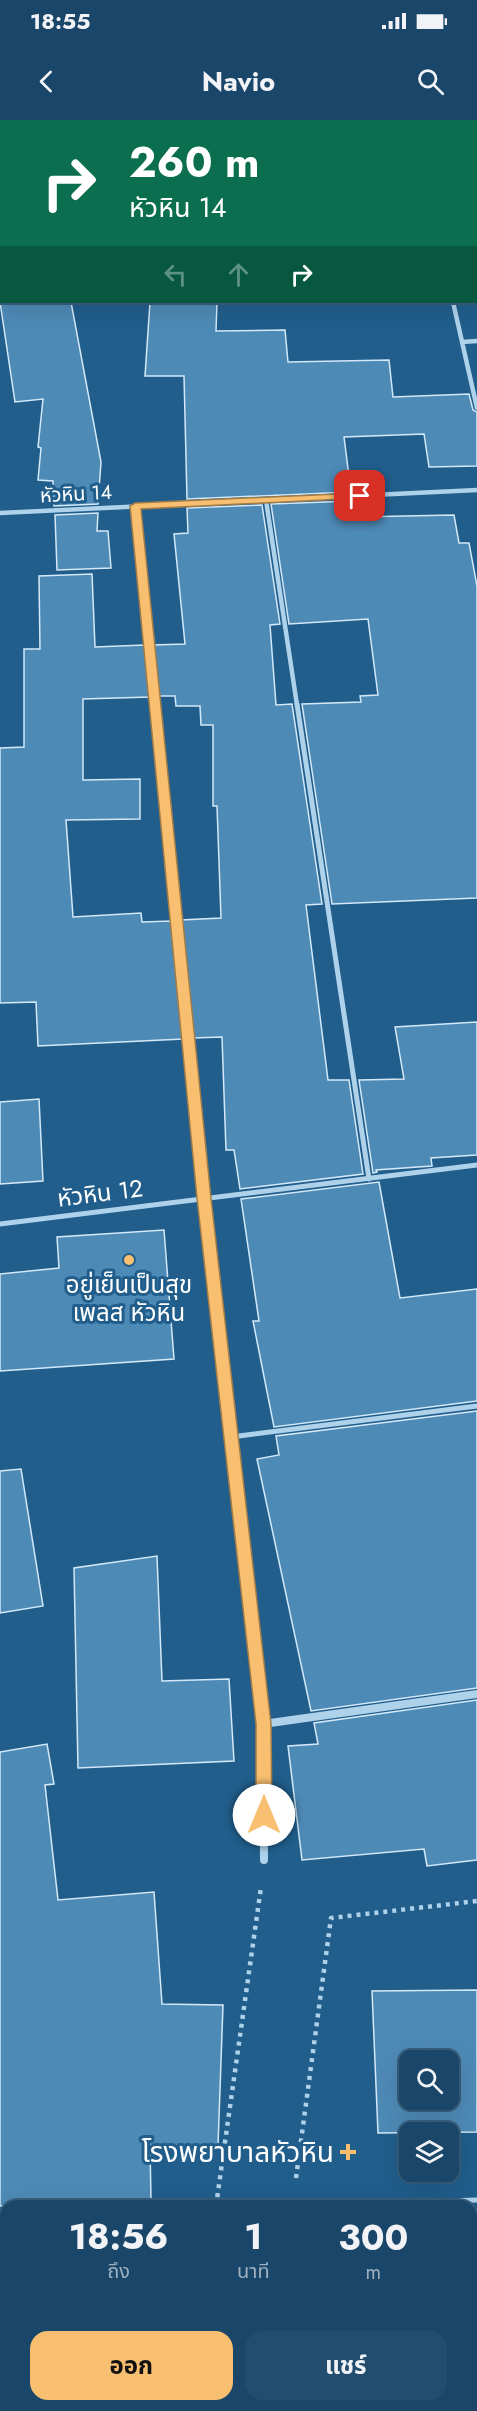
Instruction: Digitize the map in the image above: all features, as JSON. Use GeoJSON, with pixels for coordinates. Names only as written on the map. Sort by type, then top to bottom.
{"type":"FeatureCollection","features":[{"type":"Feature","properties":{"kind":"street"},"geometry":{"type":"LineString","coordinates":[[453,303],[477,408]]}},
{"type":"Feature","properties":{"kind":"street"},"geometry":{"type":"LineString","coordinates":[[462,342],[477,341]]}},
{"type":"Feature","properties":{"kind":"street","name":"หัวหิน 14"},"geometry":{"type":"LineString","coordinates":[[0,513],[477,490]]}},
{"type":"Feature","properties":{"kind":"street"},"geometry":{"type":"LineString","coordinates":[[266,500],[369,1179]]}},
{"type":"Feature","properties":{"kind":"street"},"geometry":{"type":"LineString","coordinates":[[135,506],[204,1198],[263,1724],[264,1860]]}},
{"type":"Feature","properties":{"kind":"street","name":"หัวหิน 12"},"geometry":{"type":"LineString","coordinates":[[0,1224],[477,1165]]}},
{"type":"Feature","properties":{"kind":"street"},"geometry":{"type":"LineString","coordinates":[[231,1437],[477,1406]]}},
{"type":"Feature","properties":{"kind":"street"},"geometry":{"type":"LineString","coordinates":[[263,1724],[477,1694]]}},
{"type":"Feature","properties":{"kind":"path"},"geometry":{"type":"LineString","coordinates":[[217,2200],[264,1860]]}},
{"type":"Feature","properties":{"kind":"path"},"geometry":{"type":"LineString","coordinates":[[293,2200],[331,1918],[477,1901]]}},
{"type":"Feature","properties":{"kind":"building"},"geometry":{"type":"Polygon","coordinates":[[[0,303],[71,303],[101,462],[98,504],[54,506],[53,481],[38,480],[41,448],[38,447],[43,399],[15,402],[0,303]]]}},
{"type":"Feature","properties":{"kind":"building"},"geometry":{"type":"Polygon","coordinates":[[[150,303],[217,303],[216,331],[285,330],[288,362],[389,360],[393,397],[469,394],[473,410],[477,412],[477,466],[429,467],[424,434],[344,437],[351,492],[187,499],[184,376],[145,376],[150,303]]]}},
{"type":"Feature","properties":{"kind":"building"},"geometry":{"type":"Polygon","coordinates":[[[352,501],[354,517],[454,515],[459,543],[469,543],[477,586],[477,898],[332,904],[302,704],[361,702],[360,696],[378,695],[368,619],[289,624],[271,504],[352,501]]]}},
{"type":"Feature","properties":{"kind":"building"},"geometry":{"type":"Polygon","coordinates":[[[262,505],[280,624],[270,625],[276,705],[292,704],[322,904],[306,905],[328,1080],[349,1080],[363,1174],[240,1189],[234,1150],[226,1150],[222,1037],[193,1038],[181,920],[221,918],[217,806],[213,806],[213,725],[201,725],[200,706],[176,706],[175,696],[159,696],[153,645],[185,644],[174,534],[188,533],[187,508],[262,505]]]}},
{"type":"Feature","properties":{"kind":"building"},"geometry":{"type":"Polygon","coordinates":[[[98,513],[97,531],[108,531],[111,568],[57,570],[55,515],[98,513]]]}},
{"type":"Feature","properties":{"kind":"building"},"geometry":{"type":"Polygon","coordinates":[[[92,574],[95,647],[144,645],[150,697],[83,699],[83,780],[140,779],[140,819],[66,820],[73,917],[141,913],[142,922],[172,921],[183,1039],[38,1046],[36,1002],[0,1003],[0,748],[24,747],[24,649],[40,649],[39,576],[92,574]]]}},
{"type":"Feature","properties":{"kind":"building"},"geometry":{"type":"Polygon","coordinates":[[[477,1022],[477,1155],[431,1158],[432,1166],[376,1170],[377,1172],[373,1173],[359,1080],[404,1079],[395,1027],[477,1022]]]}},
{"type":"Feature","properties":{"kind":"building"},"geometry":{"type":"Polygon","coordinates":[[[39,1099],[43,1181],[0,1184],[0,1102],[39,1099]]]}},
{"type":"Feature","properties":{"kind":"building"},"geometry":{"type":"Polygon","coordinates":[[[379,1182],[400,1298],[477,1289],[477,1401],[274,1427],[253,1321],[259,1321],[241,1199],[379,1182]]]}},
{"type":"Feature","properties":{"kind":"building"},"geometry":{"type":"Polygon","coordinates":[[[164,1230],[174,1359],[0,1371],[0,1274],[59,1268],[57,1237],[164,1230]]]}},
{"type":"Feature","properties":{"kind":"building"},"geometry":{"type":"Polygon","coordinates":[[[477,1411],[477,1688],[311,1711],[257,1459],[279,1455],[276,1436],[477,1411]]]}},
{"type":"Feature","properties":{"kind":"building"},"geometry":{"type":"Polygon","coordinates":[[[21,1469],[43,1606],[0,1613],[0,1471],[21,1469]]]}},
{"type":"Feature","properties":{"kind":"building"},"geometry":{"type":"Polygon","coordinates":[[[157,1556],[162,1681],[229,1679],[234,1761],[78,1768],[74,1568],[157,1556]]]}},
{"type":"Feature","properties":{"kind":"building"},"geometry":{"type":"Polygon","coordinates":[[[477,1700],[477,1860],[427,1866],[424,1849],[302,1860],[288,1746],[318,1744],[314,1723],[477,1700]]]}},
{"type":"Feature","properties":{"kind":"building"},"geometry":{"type":"Polygon","coordinates":[[[47,1744],[54,1784],[45,1785],[58,1900],[154,1892],[162,2004],[223,2005],[218,2146],[150,2145],[151,2200],[0,2200],[0,1752],[47,1744]]]}},
{"type":"Feature","properties":{"kind":"building"},"geometry":{"type":"Polygon","coordinates":[[[477,1990],[477,2132],[459,2132],[459,2122],[399,2122],[399,2133],[378,2133],[372,1991],[477,1990]]]}},
{"type":"Feature","properties":{"kind":"place","name":"อยู่เย็นเป็นสุข เพลส หัวหิน"},"geometry":{"type":"Point","coordinates":[129,1260]}},
{"type":"Feature","properties":{"kind":"place","name":"โรงพยาบาลหัวหิน"},"geometry":{"type":"Point","coordinates":[348,2152]}},
{"type":"Feature","properties":{"kind":"route"},"geometry":{"type":"LineString","coordinates":[[264,1815],[263,1724],[204,1198],[135,506],[360,496]]}}]}
